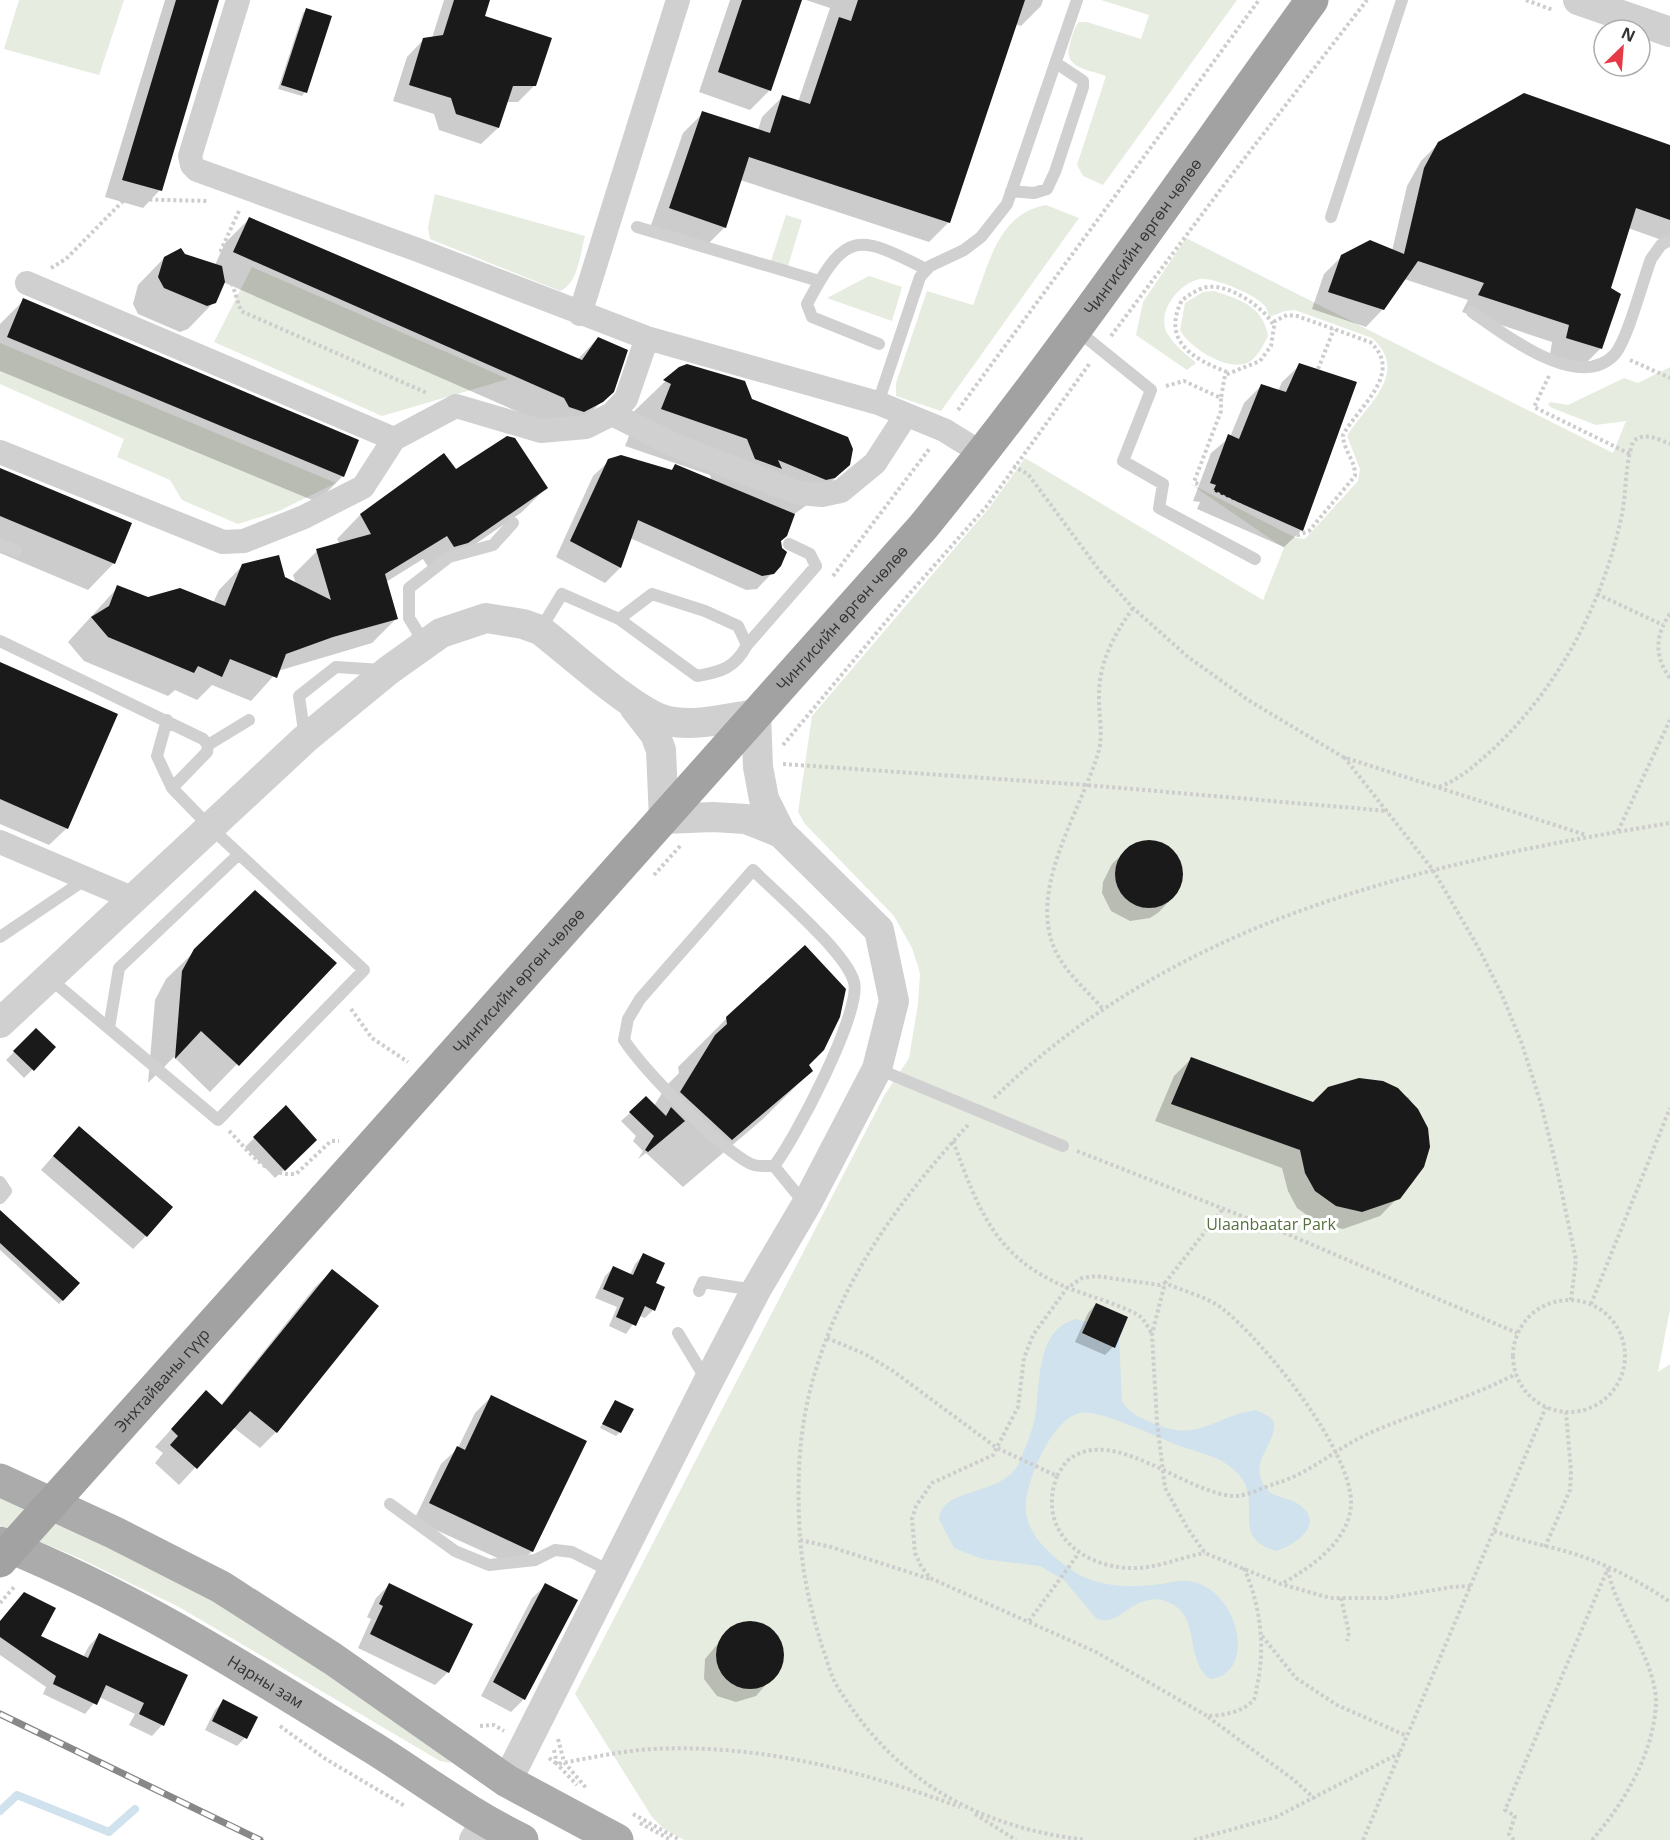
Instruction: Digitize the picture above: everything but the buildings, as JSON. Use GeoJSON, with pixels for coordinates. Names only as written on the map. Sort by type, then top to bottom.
{"type":"FeatureCollection","features":[{"type":"Feature","properties":{"kind":"highway","name":"Чингисийн өргөн чөлөө"},"geometry":{"type":"LineString","coordinates":[[325,1198],[923,527],[994,458],[1075,329],[1312,0]]}},
{"type":"Feature","properties":{"kind":"highway","name":"Энхтайваны гүүр"},"geometry":{"type":"LineString","coordinates":[[0,1562],[325,1198]]}},
{"type":"Feature","properties":{"kind":"main road"},"geometry":{"type":"LineString","coordinates":[[0,1480],[115,1533],[221,1587],[333,1659],[507,1781],[617,1840]]}},
{"type":"Feature","properties":{"kind":"main road","name":"Нарны зам"},"geometry":{"type":"LineString","coordinates":[[0,1543],[27,1553],[172,1626],[420,1777],[480,1831],[522,1840]]}},
{"type":"Feature","properties":{"kind":"street"},"geometry":{"type":"LineString","coordinates":[[238,0],[189,159],[197,170],[248,198],[418,250],[647,339],[878,404],[944,430],[994,458]]}},
{"type":"Feature","properties":{"kind":"street"},"geometry":{"type":"LineString","coordinates":[[580,314],[678,0]]}},
{"type":"Feature","properties":{"kind":"street"},"geometry":{"type":"LineString","coordinates":[[1578,0],[1670,32]]}},
{"type":"Feature","properties":{"kind":"street"},"geometry":{"type":"LineString","coordinates":[[27,283],[394,439]]}},
{"type":"Feature","properties":{"kind":"street"},"geometry":{"type":"LineString","coordinates":[[0,452],[223,542],[244,541],[304,518],[363,487],[394,439],[456,406],[542,430],[586,427],[612,414],[626,399],[647,339]]}},
{"type":"Feature","properties":{"kind":"street"},"geometry":{"type":"LineString","coordinates":[[612,414],[674,445],[798,494],[822,495],[841,491],[875,463],[906,415]]}},
{"type":"Feature","properties":{"kind":"street"},"geometry":{"type":"LineString","coordinates":[[0,1023],[305,739],[389,670],[441,633],[486,618],[523,624],[540,630],[628,700],[667,721],[693,723],[756,714],[758,767],[764,800],[782,833],[879,930],[894,1001],[877,1069],[806,1205],[756,1290],[708,1382],[507,1781]]}},
{"type":"Feature","properties":{"kind":"street"},"geometry":{"type":"LineString","coordinates":[[628,700],[655,735],[661,750],[664,819],[713,817],[746,819],[782,833]]}},
{"type":"Feature","properties":{"kind":"street"},"geometry":{"type":"LineString","coordinates":[[0,842],[134,899]]}},
{"type":"Feature","properties":{"kind":"lane"},"geometry":{"type":"LineString","coordinates":[[878,404],[916,284],[926,269],[964,250],[981,237],[999,215],[1011,191],[1077,0]]}},
{"type":"Feature","properties":{"kind":"lane"},"geometry":{"type":"LineString","coordinates":[[1331,217],[1402,0]]}},
{"type":"Feature","properties":{"kind":"lane"},"geometry":{"type":"LineString","coordinates":[[1011,191],[1034,193],[1047,189],[1055,172],[1083,87],[1083,81],[1056,63]]}},
{"type":"Feature","properties":{"kind":"lane"},"geometry":{"type":"LineString","coordinates":[[637,227],[819,281]]}},
{"type":"Feature","properties":{"kind":"lane"},"geometry":{"type":"LineString","coordinates":[[1472,312],[1529,351],[1556,362],[1592,367],[1615,354],[1651,259],[1661,245],[1670,240]]}},
{"type":"Feature","properties":{"kind":"lane"},"geometry":{"type":"LineString","coordinates":[[879,344],[812,317],[807,304],[819,281],[848,247],[864,243],[887,249],[926,269]]}},
{"type":"Feature","properties":{"kind":"lane"},"geometry":{"type":"LineString","coordinates":[[1075,329],[1151,390],[1123,461],[1163,483],[1159,508],[1255,559]]}},
{"type":"Feature","properties":{"kind":"lane"},"geometry":{"type":"LineString","coordinates":[[420,648],[417,631],[409,618],[409,588],[449,557],[493,545],[513,523]]}},
{"type":"Feature","properties":{"kind":"lane"},"geometry":{"type":"LineString","coordinates":[[0,544],[16,551]]}},
{"type":"Feature","properties":{"kind":"lane"},"geometry":{"type":"LineString","coordinates":[[540,630],[562,594],[619,619],[697,676],[723,672],[740,660],[747,645],[816,566],[810,554],[789,544]]}},
{"type":"Feature","properties":{"kind":"lane"},"geometry":{"type":"LineString","coordinates":[[619,619],[652,594],[705,611],[738,627],[747,645]]}},
{"type":"Feature","properties":{"kind":"lane"},"geometry":{"type":"LineString","coordinates":[[0,641],[166,720],[202,739],[208,745]]}},
{"type":"Feature","properties":{"kind":"lane"},"geometry":{"type":"LineString","coordinates":[[49,978],[218,1120],[364,970],[211,828],[172,788],[157,756],[166,720]]}},
{"type":"Feature","properties":{"kind":"lane"},"geometry":{"type":"LineString","coordinates":[[208,745],[249,720]]}},
{"type":"Feature","properties":{"kind":"lane"},"geometry":{"type":"LineString","coordinates":[[172,788],[207,753],[208,745]]}},
{"type":"Feature","properties":{"kind":"lane"},"geometry":{"type":"LineString","coordinates":[[109,1028],[119,968],[239,854]]}},
{"type":"Feature","properties":{"kind":"lane"},"geometry":{"type":"LineString","coordinates":[[753,870],[827,944],[844,963],[855,983],[853,1007],[834,1053],[787,1149],[774,1166],[753,1166],[734,1154],[655,1077],[635,1056],[624,1040],[628,1019],[640,999],[753,870]]}},
{"type":"Feature","properties":{"kind":"lane"},"geometry":{"type":"LineString","coordinates":[[0,937],[87,879]]}},
{"type":"Feature","properties":{"kind":"lane"},"geometry":{"type":"LineString","coordinates":[[877,1069],[1063,1146]]}},
{"type":"Feature","properties":{"kind":"lane"},"geometry":{"type":"LineString","coordinates":[[774,1166],[806,1205]]}},
{"type":"Feature","properties":{"kind":"lane"},"geometry":{"type":"LineString","coordinates":[[0,1182],[6,1191],[0,1198]]}},
{"type":"Feature","properties":{"kind":"lane"},"geometry":{"type":"LineString","coordinates":[[699,1291],[703,1282],[756,1290]]}},
{"type":"Feature","properties":{"kind":"lane"},"geometry":{"type":"LineString","coordinates":[[678,1333],[708,1382]]}},
{"type":"Feature","properties":{"kind":"lane"},"geometry":{"type":"LineString","coordinates":[[390,1504],[455,1551],[489,1565],[535,1560],[555,1550],[572,1552],[613,1573]]}},
{"type":"Feature","properties":{"kind":"path"},"geometry":{"type":"LineString","coordinates":[[27,283],[66,258],[125,199],[248,198],[221,250],[241,311],[456,406]]}},
{"type":"Feature","properties":{"kind":"path"},"geometry":{"type":"LineString","coordinates":[[1227,372],[1197,359],[1178,338],[1174,324],[1182,300],[1203,288],[1215,287],[1251,302],[1264,311],[1273,324],[1274,336],[1271,346],[1260,361],[1227,372],[1223,379],[1221,411],[1194,482],[1293,534],[1304,534],[1355,477],[1356,469],[1343,435],[1378,388],[1382,376],[1382,359],[1377,348],[1370,342],[1292,315],[1278,319],[1273,324]]}},
{"type":"Feature","properties":{"kind":"path"},"geometry":{"type":"LineString","coordinates":[[1318,369],[1334,329]]}},
{"type":"Feature","properties":{"kind":"path"},"geometry":{"type":"LineString","coordinates":[[1615,354],[1670,378]]}},
{"type":"Feature","properties":{"kind":"path"},"geometry":{"type":"LineString","coordinates":[[1556,362],[1534,407],[1630,454]]}},
{"type":"Feature","properties":{"kind":"path"},"geometry":{"type":"LineString","coordinates":[[1151,390],[1184,381],[1221,398]]}},
{"type":"Feature","properties":{"kind":"path"},"geometry":{"type":"LineString","coordinates":[[1439,787],[1466,773],[1524,716],[1552,679],[1597,594],[1621,522],[1633,442],[1641,436],[1670,444]]}},
{"type":"Feature","properties":{"kind":"path"},"geometry":{"type":"LineString","coordinates":[[994,458],[1028,474],[1079,545],[1133,608],[1188,657],[1223,683],[1343,757],[1586,835]]}},
{"type":"Feature","properties":{"kind":"path"},"geometry":{"type":"LineString","coordinates":[[1597,594],[1663,625]]}},
{"type":"Feature","properties":{"kind":"path"},"geometry":{"type":"LineString","coordinates":[[1102,1008],[1059,958],[1050,926],[1049,893],[1053,871],[1086,785],[1101,738],[1099,690],[1105,657],[1113,638],[1133,608]]}},
{"type":"Feature","properties":{"kind":"path"},"geometry":{"type":"LineString","coordinates":[[1670,614],[1663,625],[1658,651],[1661,665],[1670,678]]}},
{"type":"Feature","properties":{"kind":"path"},"geometry":{"type":"LineString","coordinates":[[1617,831],[1670,720]]}},
{"type":"Feature","properties":{"kind":"path"},"geometry":{"type":"LineString","coordinates":[[1343,757],[1433,870],[1478,947],[1502,995],[1522,1044],[1541,1104],[1576,1260],[1571,1300]]}},
{"type":"Feature","properties":{"kind":"path"},"geometry":{"type":"LineString","coordinates":[[773,763],[1086,785],[1388,811]]}},
{"type":"Feature","properties":{"kind":"path"},"geometry":{"type":"LineString","coordinates":[[1016,1840],[920,1780],[880,1746],[836,1685],[810,1610],[800,1540],[797,1470],[802,1429],[812,1383],[827,1338],[852,1284],[885,1226],[927,1169],[980,1111],[1021,1072],[1102,1008],[1166,970],[1261,926],[1360,889],[1586,835],[1670,823]]}},
{"type":"Feature","properties":{"kind":"path"},"geometry":{"type":"LineString","coordinates":[[340,994],[372,1038],[411,1065]]}},
{"type":"Feature","properties":{"kind":"path"},"geometry":{"type":"LineString","coordinates":[[1591,1304],[1670,1108]]}},
{"type":"Feature","properties":{"kind":"path"},"geometry":{"type":"LineString","coordinates":[[218,1120],[270,1172],[283,1175],[296,1174],[331,1141]]}},
{"type":"Feature","properties":{"kind":"path"},"geometry":{"type":"LineString","coordinates":[[953,1141],[976,1203],[989,1227],[1022,1262],[1067,1288],[1141,1316],[1152,1334]]}},
{"type":"Feature","properties":{"kind":"path"},"geometry":{"type":"LineString","coordinates":[[1063,1146],[1285,1233],[1517,1333]]}},
{"type":"Feature","properties":{"kind":"path"},"geometry":{"type":"LineString","coordinates":[[1205,1553],[1175,1508],[1165,1488],[1157,1422],[1152,1334],[1165,1283],[1222,1210]]}},
{"type":"Feature","properties":{"kind":"path"},"geometry":{"type":"LineString","coordinates":[[934,1580],[921,1566],[915,1553],[912,1519],[916,1506],[932,1483],[993,1455],[1018,1407],[1024,1358],[1030,1342],[1067,1288],[1082,1278],[1095,1276],[1160,1285],[1165,1283],[1222,1308],[1267,1352],[1300,1393],[1333,1452],[1341,1461],[1351,1505],[1346,1523],[1325,1553],[1296,1576],[1281,1584]]}},
{"type":"Feature","properties":{"kind":"path"},"geometry":{"type":"LineString","coordinates":[[1571,1300],[1591,1304],[1613,1322],[1620,1334],[1624,1362],[1618,1382],[1605,1399],[1593,1406],[1566,1412],[1546,1407],[1527,1393],[1516,1374],[1512,1353],[1517,1333],[1527,1318],[1537,1309],[1550,1303],[1571,1300]]}},
{"type":"Feature","properties":{"kind":"path"},"geometry":{"type":"LineString","coordinates":[[827,1338],[865,1354],[893,1371],[997,1448],[1057,1476]]}},
{"type":"Feature","properties":{"kind":"path"},"geometry":{"type":"LineString","coordinates":[[1471,1586],[1387,1598],[1330,1598],[1281,1584],[1205,1553],[1137,1568],[1109,1565],[1079,1553],[1068,1544],[1057,1527],[1050,1509],[1051,1492],[1057,1476],[1069,1458],[1097,1449],[1125,1452],[1163,1472],[1234,1496],[1291,1479],[1333,1452],[1372,1432],[1484,1391],[1516,1374]]}},
{"type":"Feature","properties":{"kind":"path"},"geometry":{"type":"LineString","coordinates":[[1363,1840],[1546,1407]]}},
{"type":"Feature","properties":{"kind":"path"},"geometry":{"type":"LineString","coordinates":[[1545,1547],[1570,1490],[1571,1471],[1566,1412]]}},
{"type":"Feature","properties":{"kind":"path"},"geometry":{"type":"LineString","coordinates":[[1494,1531],[1528,1544],[1563,1550],[1608,1568],[1652,1590],[1670,1602]]}},
{"type":"Feature","properties":{"kind":"path"},"geometry":{"type":"LineString","coordinates":[[800,1540],[831,1547],[934,1580],[1029,1621],[1138,1674],[1207,1716],[1294,1780],[1315,1799]]}},
{"type":"Feature","properties":{"kind":"path"},"geometry":{"type":"LineString","coordinates":[[1029,1621],[1079,1553]]}},
{"type":"Feature","properties":{"kind":"path"},"geometry":{"type":"LineString","coordinates":[[1207,1716],[1236,1711],[1254,1699],[1261,1673],[1262,1635],[1244,1568]]}},
{"type":"Feature","properties":{"kind":"path"},"geometry":{"type":"LineString","coordinates":[[1514,1840],[1509,1834],[1515,1816],[1505,1810],[1608,1568]]}},
{"type":"Feature","properties":{"kind":"path"},"geometry":{"type":"LineString","coordinates":[[1592,1840],[1624,1797],[1636,1773],[1648,1742],[1656,1700],[1644,1654],[1611,1587],[1608,1568]]}},
{"type":"Feature","properties":{"kind":"path"},"geometry":{"type":"LineString","coordinates":[[1341,1598],[1342,1613],[1349,1633],[1347,1641]]}},
{"type":"Feature","properties":{"kind":"path"},"geometry":{"type":"LineString","coordinates":[[1262,1635],[1296,1678],[1337,1705],[1407,1736]]}},
{"type":"Feature","properties":{"kind":"path"},"geometry":{"type":"LineString","coordinates":[[272,1721],[324,1758],[408,1808]]}},
{"type":"Feature","properties":{"kind":"path"},"geometry":{"type":"LineString","coordinates":[[557,1764],[639,1750],[706,1750],[768,1754],[858,1773],[1047,1835],[1086,1840]]}},
{"type":"Feature","properties":{"kind":"path"},"geometry":{"type":"LineString","coordinates":[[1194,1840],[1276,1817],[1315,1799],[1400,1753]]}},
{"type":"Feature","properties":{"kind":"green space"},"geometry":{"type":"Polygon","coordinates":[[[19,0],[124,0],[99,75],[4,49],[19,0]]]}},
{"type":"Feature","properties":{"kind":"green space"},"geometry":{"type":"Polygon","coordinates":[[[1101,0],[1237,0],[1103,185],[1083,176],[1077,165],[1106,76],[1073,63],[1069,52],[1074,29],[1079,22],[1087,22],[1141,39],[1149,15],[1101,0]]]}},
{"type":"Feature","properties":{"kind":"green space"},"geometry":{"type":"Polygon","coordinates":[[[435,194],[585,236],[571,282],[560,291],[430,239],[428,227],[435,194]]]}},
{"type":"Feature","properties":{"kind":"green space"},"geometry":{"type":"Polygon","coordinates":[[[1046,205],[1079,218],[941,411],[896,396],[896,383],[927,291],[973,305],[990,258],[1006,230],[1029,210],[1046,205]]]}},
{"type":"Feature","properties":{"kind":"green space"},"geometry":{"type":"Polygon","coordinates":[[[786,215],[802,220],[788,266],[771,261],[786,215]]]}},
{"type":"Feature","properties":{"kind":"green space","name":"Ulaanbaatar Park"},"geometry":{"type":"Polygon","coordinates":[[[1186,238],[1613,453],[1626,421],[1596,425],[1548,405],[1550,402],[1568,405],[1624,378],[1638,383],[1670,367],[1670,1309],[1658,1372],[1670,1364],[1670,1840],[684,1840],[663,1828],[652,1817],[575,1694],[884,1096],[909,1058],[918,1004],[920,974],[918,966],[912,948],[894,916],[805,824],[798,812],[812,716],[989,508],[1025,458],[1263,600],[1284,548],[1189,483],[1296,538],[1305,539],[1358,481],[1360,469],[1347,436],[1374,401],[1386,376],[1387,364],[1383,351],[1372,338],[1295,310],[1269,317],[1265,306],[1252,296],[1223,283],[1206,279],[1192,282],[1177,292],[1165,316],[1164,325],[1167,333],[1196,363],[1187,370],[1136,335],[1143,302],[1186,238]]]}},
{"type":"Feature","properties":{"kind":"green space"},"geometry":{"type":"Polygon","coordinates":[[[252,267],[508,379],[382,416],[214,342],[252,267]]]}},
{"type":"Feature","properties":{"kind":"green space"},"geometry":{"type":"Polygon","coordinates":[[[869,276],[902,287],[892,321],[827,298],[869,276]]]}},
{"type":"Feature","properties":{"kind":"green space"},"geometry":{"type":"Polygon","coordinates":[[[1214,291],[1242,301],[1256,311],[1265,326],[1268,336],[1263,346],[1255,358],[1244,364],[1234,365],[1212,358],[1192,345],[1180,330],[1185,303],[1203,292],[1214,291]]]}},
{"type":"Feature","properties":{"kind":"green space"},"geometry":{"type":"Polygon","coordinates":[[[0,343],[336,483],[279,511],[238,524],[182,500],[170,480],[117,457],[124,439],[0,384],[0,343]]]}},
{"type":"Feature","properties":{"kind":"green space"},"geometry":{"type":"Polygon","coordinates":[[[0,1497],[91,1537],[227,1607],[444,1755],[451,1763],[440,1761],[179,1607],[79,1558],[0,1525],[0,1497]]]}},
{"type":"Feature","properties":{"kind":"water"},"geometry":{"type":"Polygon","coordinates":[[[1076,1319],[1087,1322],[1082,1334],[1114,1347],[1119,1338],[1122,1401],[1130,1411],[1140,1417],[1165,1428],[1180,1430],[1204,1427],[1240,1413],[1256,1410],[1270,1417],[1274,1422],[1272,1436],[1261,1462],[1261,1479],[1268,1491],[1298,1504],[1306,1511],[1310,1519],[1309,1526],[1299,1539],[1276,1551],[1262,1545],[1254,1537],[1250,1528],[1249,1498],[1246,1487],[1240,1476],[1226,1463],[1096,1414],[1074,1415],[1056,1431],[1033,1473],[1026,1501],[1028,1522],[1037,1538],[1049,1552],[1080,1575],[1115,1585],[1138,1586],[1186,1581],[1210,1589],[1223,1602],[1232,1617],[1237,1634],[1238,1650],[1234,1664],[1224,1674],[1210,1679],[1202,1671],[1194,1652],[1187,1621],[1174,1605],[1161,1600],[1150,1600],[1139,1603],[1113,1618],[1105,1620],[1096,1618],[1064,1580],[1040,1566],[982,1559],[954,1548],[939,1519],[943,1508],[951,1501],[988,1487],[1012,1473],[1020,1461],[1034,1423],[1042,1360],[1047,1346],[1053,1334],[1063,1325],[1076,1319]]]}},
{"type":"Feature","properties":{"kind":"waterway"},"geometry":{"type":"LineString","coordinates":[[0,1811],[17,1795],[109,1832],[135,1809]]}},
{"type":"Feature","properties":{"kind":"railway"},"geometry":{"type":"LineString","coordinates":[[0,1714],[260,1840]]}}]}
